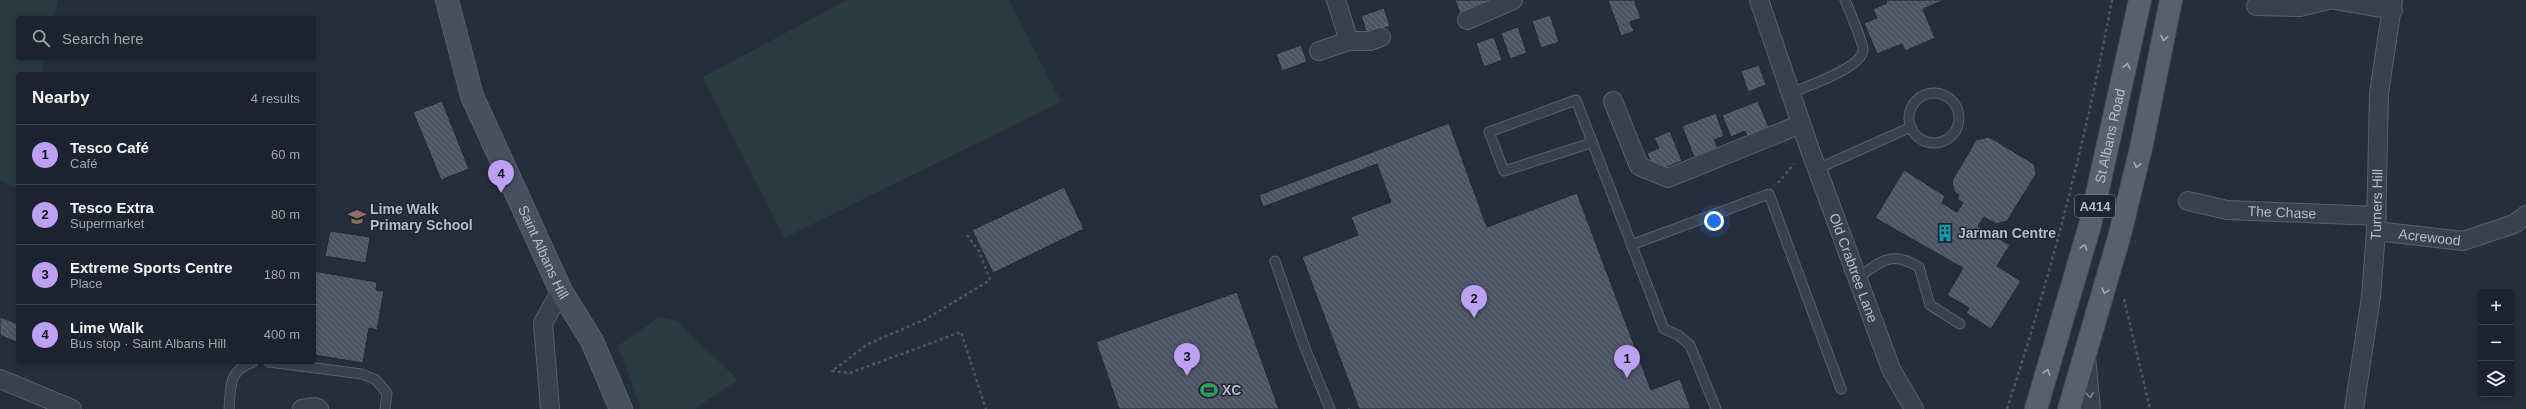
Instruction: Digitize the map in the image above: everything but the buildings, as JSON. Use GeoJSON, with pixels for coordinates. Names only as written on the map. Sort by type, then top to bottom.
{"type":"FeatureCollection","features":[{"type":"Feature","properties":{"kind":"main road","name":"St Albans Road"},"geometry":{"type":"LineString","coordinates":[[2036,409],[2090,225],[2140,0]]}},
{"type":"Feature","properties":{"kind":"main road","name":"A414"},"geometry":{"type":"LineString","coordinates":[[2069,409],[2104,294],[2136,170],[2171,0]]}},
{"type":"Feature","properties":{"kind":"street","name":"Saint Albans Hill"},"geometry":{"type":"LineString","coordinates":[[447,0],[472,96],[561,290],[592,341],[621,409]]}},
{"type":"Feature","properties":{"kind":"street"},"geometry":{"type":"LineString","coordinates":[[1336,0],[1349,41]]}},
{"type":"Feature","properties":{"kind":"street"},"geometry":{"type":"LineString","coordinates":[[1467,20],[1513,0]]}},
{"type":"Feature","properties":{"kind":"street","name":"Old Crabtree Lane"},"geometry":{"type":"LineString","coordinates":[[1759,0],[1809,147],[1891,370],[1914,409]]}},
{"type":"Feature","properties":{"kind":"street"},"geometry":{"type":"LineString","coordinates":[[2256,6],[2300,7],[2328,0]]}},
{"type":"Feature","properties":{"kind":"street"},"geometry":{"type":"LineString","coordinates":[[2334,0],[2393,5]]}},
{"type":"Feature","properties":{"kind":"street","name":"Turners Hill"},"geometry":{"type":"LineString","coordinates":[[2354,409],[2371,297],[2376,224],[2379,93],[2393,5]]}},
{"type":"Feature","properties":{"kind":"street"},"geometry":{"type":"LineString","coordinates":[[1319,51],[1349,41],[1370,41],[1381,37]]}},
{"type":"Feature","properties":{"kind":"street"},"geometry":{"type":"LineString","coordinates":[[1613,101],[1639,166],[1668,178],[1801,124]]}},
{"type":"Feature","properties":{"kind":"street","name":"The Chase"},"geometry":{"type":"LineString","coordinates":[[2188,201],[2227,210],[2376,224]]}},
{"type":"Feature","properties":{"kind":"street","name":"Acrewood"},"geometry":{"type":"LineString","coordinates":[[2376,224],[2463,241],[2514,224],[2526,215]]}},
{"type":"Feature","properties":{"kind":"street"},"geometry":{"type":"LineString","coordinates":[[550,409],[543,323],[561,290]]}},
{"type":"Feature","properties":{"kind":"street"},"geometry":{"type":"LineString","coordinates":[[2086,353],[2091,409]]}},
{"type":"Feature","properties":{"kind":"street"},"geometry":{"type":"LineString","coordinates":[[0,379],[72,409]]}},
{"type":"Feature","properties":{"kind":"street"},"geometry":{"type":"LineString","coordinates":[[302,409],[315,407],[319,409]]}},
{"type":"Feature","properties":{"kind":"lane"},"geometry":{"type":"LineString","coordinates":[[1791,93],[1843,70],[1859,60],[1863,49],[1845,0]]}},
{"type":"Feature","properties":{"kind":"lane"},"geometry":{"type":"LineString","coordinates":[[1933,93],[1948,97],[1958,109],[1958,126],[1953,134],[1943,141],[1930,142],[1922,140],[1911,127],[1910,111],[1919,98],[1926,95],[1933,93]]}},
{"type":"Feature","properties":{"kind":"lane"},"geometry":{"type":"LineString","coordinates":[[1591,143],[1504,171],[1489,132],[1576,100],[1591,143],[1664,329],[1678,335],[1690,344],[1716,409]]}},
{"type":"Feature","properties":{"kind":"lane"},"geometry":{"type":"LineString","coordinates":[[1817,169],[1911,127]]}},
{"type":"Feature","properties":{"kind":"lane"},"geometry":{"type":"LineString","coordinates":[[1631,245],[1769,194],[1840,389]]}},
{"type":"Feature","properties":{"kind":"lane"},"geometry":{"type":"LineString","coordinates":[[1857,278],[1891,257],[1904,258],[1919,267],[1930,305],[1960,324]]}},
{"type":"Feature","properties":{"kind":"lane"},"geometry":{"type":"LineString","coordinates":[[1275,261],[1305,348],[1330,409]]}},
{"type":"Feature","properties":{"kind":"lane"},"geometry":{"type":"LineString","coordinates":[[229,409],[231,381],[241,366],[247,364]]}},
{"type":"Feature","properties":{"kind":"lane"},"geometry":{"type":"LineString","coordinates":[[284,364],[362,374],[376,380],[387,393],[385,409]]}},
{"type":"Feature","properties":{"kind":"path"},"geometry":{"type":"LineString","coordinates":[[2007,409],[2040,306],[2095,89],[2112,0]]}},
{"type":"Feature","properties":{"kind":"path"},"geometry":{"type":"LineString","coordinates":[[1769,194],[1809,147]]}},
{"type":"Feature","properties":{"kind":"path"},"geometry":{"type":"LineString","coordinates":[[967,235],[978,251],[990,280],[926,319],[868,344],[832,371],[850,373],[961,332],[986,409]]}},
{"type":"Feature","properties":{"kind":"path"},"geometry":{"type":"LineString","coordinates":[[2125,292],[2123,299],[2150,409]]}},
{"type":"Feature","properties":{"kind":"shaded area"},"geometry":{"type":"Polygon","coordinates":[[[0,0],[58,0],[54,16],[16,16],[16,60],[45,60],[42,72],[16,72],[16,188],[0,180],[0,0]]]}},
{"type":"Feature","properties":{"kind":"shaded area"},"geometry":{"type":"Polygon","coordinates":[[[847,0],[1009,0],[1061,102],[784,238],[703,77],[847,0]]]}},
{"type":"Feature","properties":{"kind":"shaded area"},"geometry":{"type":"Polygon","coordinates":[[[659,317],[677,321],[738,380],[694,409],[641,409],[618,346],[659,317]]]}},
{"type":"Feature","properties":{"kind":"place","name":"Lime Walk"},"geometry":{"type":"Point","coordinates":[501,193]}},
{"type":"Feature","properties":{"kind":"place","name":"Lime Walk Primary School"},"geometry":{"type":"Point","coordinates":[357,217]}},
{"type":"Feature","properties":{"kind":"place","name":"Jarman Centre"},"geometry":{"type":"Point","coordinates":[1945,233]}},
{"type":"Feature","properties":{"kind":"place","name":"Tesco Extra"},"geometry":{"type":"Point","coordinates":[1474,318]}},
{"type":"Feature","properties":{"kind":"place","name":"Extreme Sports Centre"},"geometry":{"type":"Point","coordinates":[1187,376]}},
{"type":"Feature","properties":{"kind":"place","name":"Tesco Café"},"geometry":{"type":"Point","coordinates":[1627,378]}},
{"type":"Feature","properties":{"kind":"place","name":"XC"},"geometry":{"type":"Point","coordinates":[1209,390]}}]}
